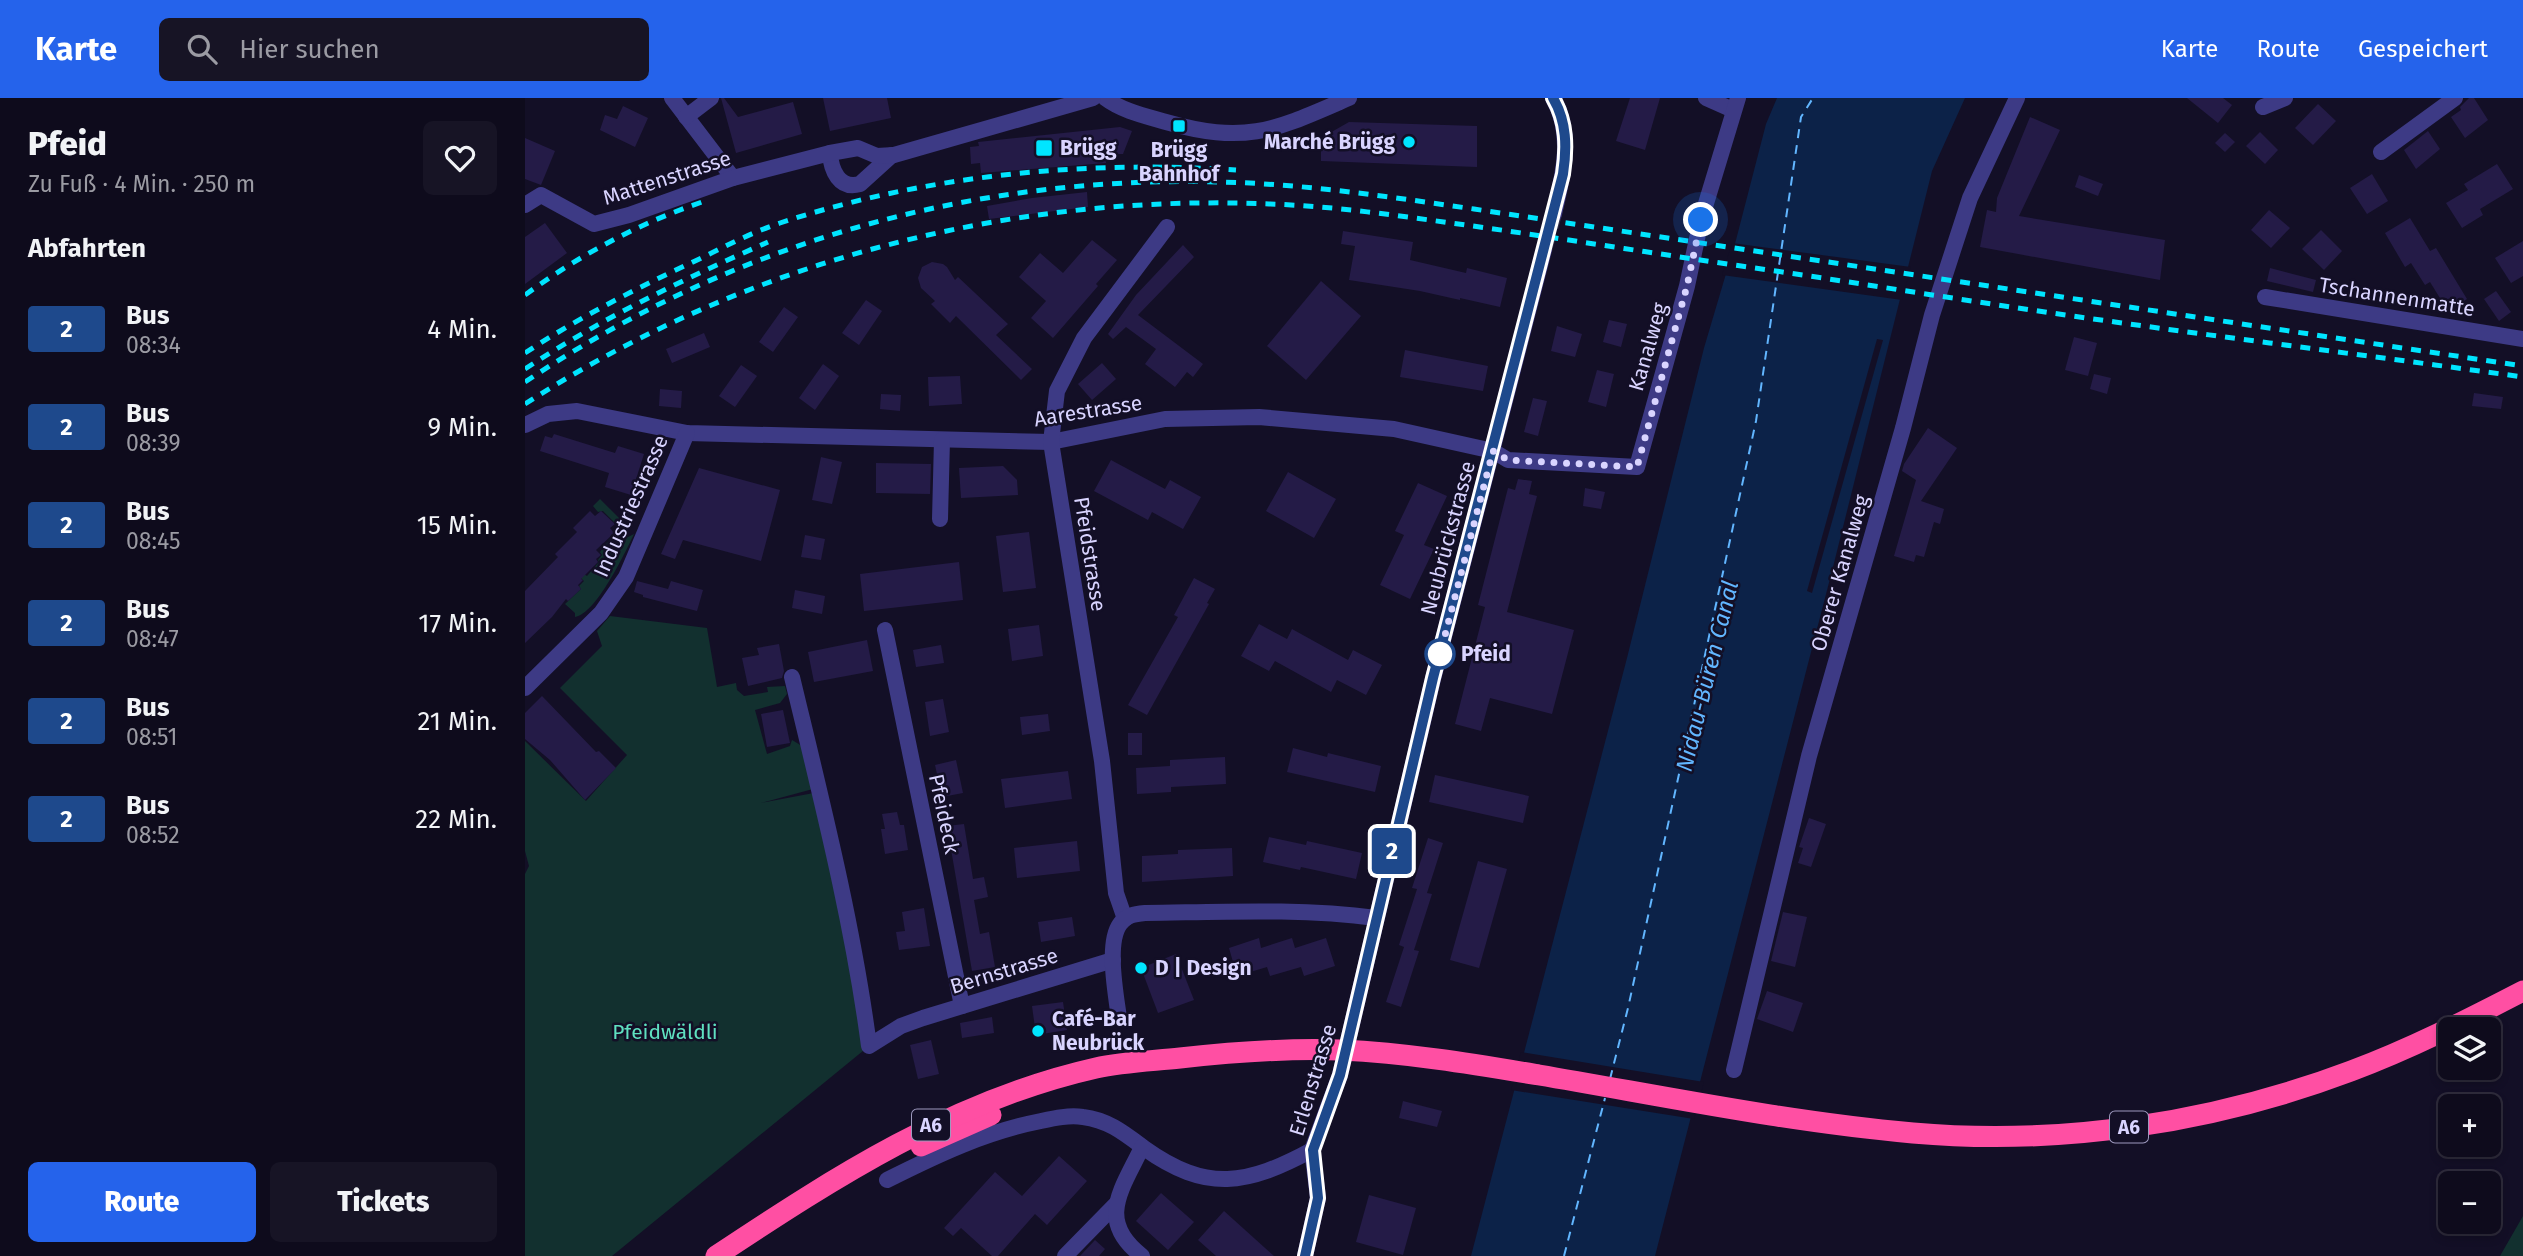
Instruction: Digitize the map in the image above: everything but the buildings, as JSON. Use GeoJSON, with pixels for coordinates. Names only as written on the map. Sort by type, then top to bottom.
{"type":"FeatureCollection","features":[{"type":"Feature","properties":{"kind":"highway","name":"A6"},"geometry":{"type":"LineString","coordinates":[[716,1256],[856,1166],[949,1116],[999,1097],[1098,1067],[1246,1051],[1315,1049],[1373,1052],[1453,1061],[1832,1124],[1950,1135],[2025,1136],[2137,1126],[2252,1103],[2353,1071],[2451,1028],[2523,991]]}},
{"type":"Feature","properties":{"kind":"highway","name":"A6"},"geometry":{"type":"LineString","coordinates":[[739,1256],[863,1177],[955,1130],[1052,1094],[1174,1059]]}},
{"type":"Feature","properties":{"kind":"street"},"geometry":{"type":"LineString","coordinates":[[672,98],[733,178]]}},
{"type":"Feature","properties":{"kind":"street"},"geometry":{"type":"LineString","coordinates":[[687,117],[711,98]]}},
{"type":"Feature","properties":{"kind":"street","name":"Mattenstrasse"},"geometry":{"type":"LineString","coordinates":[[525,205],[541,195],[594,224],[629,215],[733,178],[830,153],[858,148],[877,156],[894,155],[1093,98]]}},
{"type":"Feature","properties":{"kind":"street"},"geometry":{"type":"LineString","coordinates":[[1105,98],[1116,106],[1147,117],[1205,133],[1227,134],[1271,130],[1349,98]]}},
{"type":"Feature","properties":{"kind":"street"},"geometry":{"type":"LineString","coordinates":[[1553,98],[1562,118],[1566,153],[1555,214]]}},
{"type":"Feature","properties":{"kind":"street"},"geometry":{"type":"LineString","coordinates":[[1706,98],[1735,104]]}},
{"type":"Feature","properties":{"kind":"street","name":"Oberer Kanalweg"},"geometry":{"type":"LineString","coordinates":[[1734,1070],[1809,756],[1899,442],[1932,315],[1970,198],[2017,98]]}},
{"type":"Feature","properties":{"kind":"street"},"geometry":{"type":"LineString","coordinates":[[2263,107],[2285,98]]}},
{"type":"Feature","properties":{"kind":"street"},"geometry":{"type":"LineString","coordinates":[[2381,152],[2455,98]]}},
{"type":"Feature","properties":{"kind":"street","name":"Kanalweg"},"geometry":{"type":"LineString","coordinates":[[1493,451],[1508,460],[1637,467],[1687,286],[1701,220],[1735,104]]}},
{"type":"Feature","properties":{"kind":"street","name":"Mattenstrasse"},"geometry":{"type":"LineString","coordinates":[[830,153],[837,177],[844,184],[853,186],[860,184],[876,167],[894,155]]}},
{"type":"Feature","properties":{"kind":"street","name":"Pfeidstrasse"},"geometry":{"type":"LineString","coordinates":[[1125,919],[1116,893],[1102,761],[1051,442],[1057,391],[1084,338],[1167,227]]}},
{"type":"Feature","properties":{"kind":"street","name":"Neubrückstrasse"},"geometry":{"type":"LineString","coordinates":[[1376,918],[1433,678],[1544,250]]}},
{"type":"Feature","properties":{"kind":"street","name":"Tschannenmatte"},"geometry":{"type":"LineString","coordinates":[[2265,297],[2523,339]]}},
{"type":"Feature","properties":{"kind":"street","name":"Aarestrasse"},"geometry":{"type":"LineString","coordinates":[[525,425],[548,414],[577,411],[687,433],[1051,442],[1165,419],[1258,417],[1394,429],[1493,451]]}},
{"type":"Feature","properties":{"kind":"street","name":"Industriestrasse"},"geometry":{"type":"LineString","coordinates":[[525,688],[601,613],[626,577],[687,433]]}},
{"type":"Feature","properties":{"kind":"street"},"geometry":{"type":"LineString","coordinates":[[940,520],[942,440]]}},
{"type":"Feature","properties":{"kind":"street","name":"Pfeideck"},"geometry":{"type":"LineString","coordinates":[[885,630],[962,1006]]}},
{"type":"Feature","properties":{"kind":"street","name":"Bernstrasse"},"geometry":{"type":"LineString","coordinates":[[792,677],[863,999],[869,1046],[901,1026],[1113,960]]}},
{"type":"Feature","properties":{"kind":"street"},"geometry":{"type":"LineString","coordinates":[[1119,1018],[1113,960],[1115,934],[1125,919],[1136,914],[1315,912],[1376,918]]}},
{"type":"Feature","properties":{"kind":"street","name":"Erlenstrasse"},"geometry":{"type":"LineString","coordinates":[[1305,1256],[1318,1198],[1313,1150],[1340,1075],[1376,918]]}},
{"type":"Feature","properties":{"kind":"street"},"geometry":{"type":"LineString","coordinates":[[887,1180],[965,1142],[1028,1123],[1063,1116],[1081,1116],[1117,1127],[1184,1172],[1207,1178],[1234,1179],[1273,1170],[1313,1150]]}},
{"type":"Feature","properties":{"kind":"street"},"geometry":{"type":"LineString","coordinates":[[1065,1256],[1116,1204],[1142,1146]]}},
{"type":"Feature","properties":{"kind":"street"},"geometry":{"type":"LineString","coordinates":[[1116,1204],[1115,1219],[1120,1231],[1142,1256]]}},
{"type":"Feature","properties":{"kind":"green space"},"geometry":{"type":"Polygon","coordinates":[[[600,499],[628,527],[624,531],[628,537],[634,534],[601,594],[583,613],[575,617],[575,613],[565,604],[581,589],[579,586],[584,581],[581,578],[584,574],[587,576],[599,562],[602,555],[600,552],[617,530],[616,524],[603,511],[598,512],[593,506],[600,499]]]}},
{"type":"Feature","properties":{"kind":"green space","name":"Pfeidwäldli"},"geometry":{"type":"Polygon","coordinates":[[[610,616],[707,628],[717,687],[736,683],[737,690],[744,696],[768,692],[767,687],[785,686],[787,694],[780,703],[755,710],[767,754],[790,746],[792,740],[802,746],[813,789],[761,803],[819,792],[869,1046],[612,1256],[525,1256],[525,874],[529,866],[525,851],[525,741],[586,801],[627,755],[560,688],[602,646],[597,631],[610,616]]]}},
{"type":"Feature","properties":{"kind":"green space"},"geometry":{"type":"Polygon","coordinates":[[[2523,1216],[2523,1256],[2500,1256],[2523,1216]]]}},
{"type":"Feature","properties":{"kind":"water","name":"Nidau-Büren Canal"},"geometry":{"type":"Polygon","coordinates":[[[1777,98],[1965,98],[1932,171],[1655,1256],[1471,1256],[1627,658],[1704,348],[1766,124],[1777,98]]]}},
{"type":"Feature","properties":{"kind":"pier"},"geometry":{"type":"Polygon","coordinates":[[[1732,243],[1911,267],[1902,300],[1722,275],[1732,243]]]}},
{"type":"Feature","properties":{"kind":"pier"},"geometry":{"type":"Polygon","coordinates":[[[1877,339],[1883,340],[1812,593],[1807,591],[1877,339]]]}},
{"type":"Feature","properties":{"kind":"pier"},"geometry":{"type":"Polygon","coordinates":[[[1521,1052],[1704,1082],[1694,1119],[1511,1090],[1521,1052]]]}},
{"type":"Feature","properties":{"kind":"ferry route"},"geometry":{"type":"LineString","coordinates":[[1610,1079],[1628,1008],[1756,421],[1801,117],[1813,98]]}},
{"type":"Feature","properties":{"kind":"ferry route"},"geometry":{"type":"LineString","coordinates":[[1564,1256],[1605,1098]]}},
{"type":"Feature","properties":{"kind":"tunnel"},"geometry":{"type":"LineString","coordinates":[[1544,250],[1554,214]]}},
{"type":"Feature","properties":{"kind":"railway"},"geometry":{"type":"LineString","coordinates":[[525,353],[607,304],[736,241],[780,223],[835,207],[948,182],[1006,175],[1121,167],[1236,170]]}},
{"type":"Feature","properties":{"kind":"railway"},"geometry":{"type":"LineString","coordinates":[[525,382],[604,333],[686,291],[771,256],[857,227],[946,206],[1036,191],[1128,183],[1221,182],[1316,188],[1411,200],[2523,366]]}},
{"type":"Feature","properties":{"kind":"railway"},"geometry":{"type":"LineString","coordinates":[[525,295],[612,240],[659,218],[708,200]]}},
{"type":"Feature","properties":{"kind":"railway"},"geometry":{"type":"LineString","coordinates":[[525,404],[609,354],[697,311],[788,275],[881,247],[976,225],[1073,211],[1171,204],[1269,204],[1346,209],[2072,316],[2523,377]]}},
{"type":"Feature","properties":{"kind":"railway"},"geometry":{"type":"LineString","coordinates":[[525,369],[644,300],[768,242]]}},
{"type":"Feature","properties":{"kind":"bus line","name":"2"},"geometry":{"type":"LineString","coordinates":[[1305,1256],[1318,1198],[1313,1161],[1314,1143],[1332,1102],[1340,1075],[1433,678],[1555,214],[1566,153],[1562,118],[1553,98]]}},
{"type":"Feature","properties":{"kind":"place","name":"Brügg Bahnhof"},"geometry":{"type":"Point","coordinates":[1179,126]}},
{"type":"Feature","properties":{"kind":"place","name":"Marché Brügg"},"geometry":{"type":"Point","coordinates":[1409,142]}},
{"type":"Feature","properties":{"kind":"place","name":"Brügg"},"geometry":{"type":"Point","coordinates":[1044,148]}},
{"type":"Feature","properties":{"kind":"place","name":"Pfeid"},"geometry":{"type":"Point","coordinates":[1440,654]}},
{"type":"Feature","properties":{"kind":"place","name":"D | Design"},"geometry":{"type":"Point","coordinates":[1141,968]}},
{"type":"Feature","properties":{"kind":"place","name":"Café-Bar Neubrück"},"geometry":{"type":"Point","coordinates":[1038,1031]}},
{"type":"Feature","properties":{"kind":"route"},"geometry":{"type":"LineString","coordinates":[[1440,654],[1438,662],[1493,451],[1508,460],[1637,467],[1687,286],[1701,220]]}}]}
